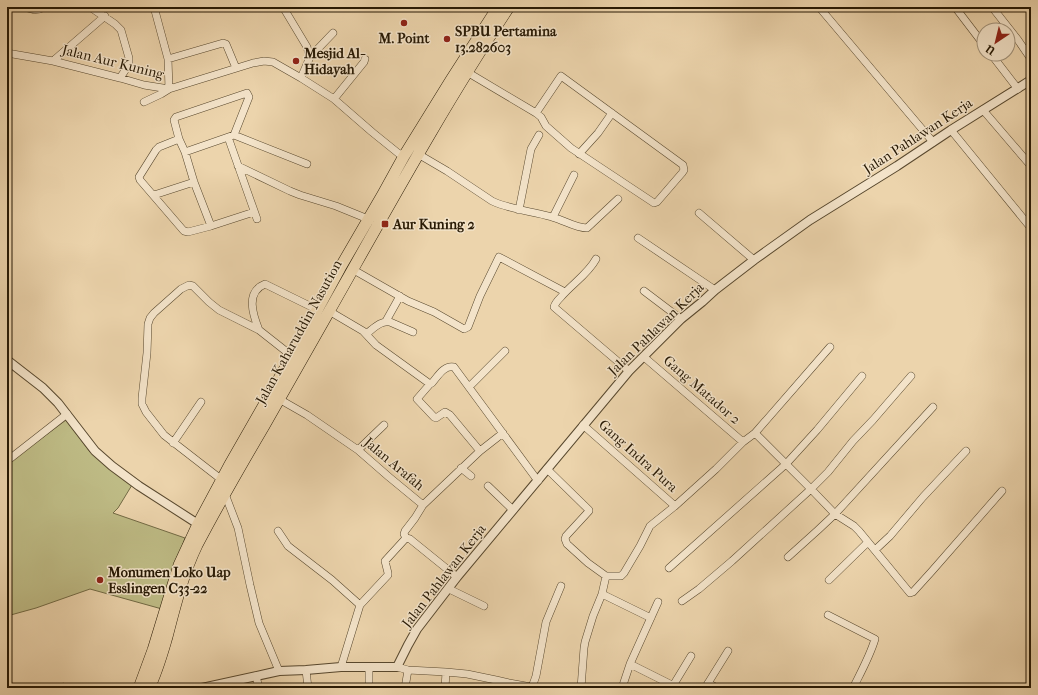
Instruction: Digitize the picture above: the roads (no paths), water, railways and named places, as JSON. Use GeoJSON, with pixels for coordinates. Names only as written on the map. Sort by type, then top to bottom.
{"type":"FeatureCollection","features":[{"type":"Feature","properties":{"kind":"highway","name":"Jalan Kaharuddin Nasution"},"geometry":{"type":"LineString","coordinates":[[149,688],[161,657],[182,582],[197,546],[225,494],[267,398],[292,356],[352,269],[378,226],[418,154],[467,72],[493,23],[498,7]]}},
{"type":"Feature","properties":{"kind":"highway","name":"Jalan Kaharuddin Nasution"},"geometry":{"type":"LineString","coordinates":[[139,688],[153,650],[179,565],[198,524],[222,480],[242,454],[279,399],[323,311],[340,268],[404,156],[451,80],[493,23],[509,7]]}},
{"type":"Feature","properties":{"kind":"street"},"geometry":{"type":"LineString","coordinates":[[25,7],[36,10],[45,7]]}},
{"type":"Feature","properties":{"kind":"street"},"geometry":{"type":"LineString","coordinates":[[90,7],[105,16],[121,30],[129,63],[120,78]]}},
{"type":"Feature","properties":{"kind":"street"},"geometry":{"type":"LineString","coordinates":[[144,102],[169,89],[168,59],[154,7]]}},
{"type":"Feature","properties":{"kind":"street"},"geometry":{"type":"LineString","coordinates":[[283,7],[307,47],[310,57]]}},
{"type":"Feature","properties":{"kind":"street"},"geometry":{"type":"LineString","coordinates":[[819,7],[933,142]]}},
{"type":"Feature","properties":{"kind":"street"},"geometry":{"type":"LineString","coordinates":[[955,7],[976,35]]}},
{"type":"Feature","properties":{"kind":"street"},"geometry":{"type":"LineString","coordinates":[[992,7],[1031,59]]}},
{"type":"Feature","properties":{"kind":"street"},"geometry":{"type":"LineString","coordinates":[[53,61],[105,16]]}},
{"type":"Feature","properties":{"kind":"street"},"geometry":{"type":"LineString","coordinates":[[301,78],[310,57],[333,33]]}},
{"type":"Feature","properties":{"kind":"street"},"geometry":{"type":"LineString","coordinates":[[168,59],[223,43],[226,44],[236,68]]}},
{"type":"Feature","properties":{"kind":"street","name":"Jalan Aur Kuning"},"geometry":{"type":"LineString","coordinates":[[7,52],[53,61],[144,85],[169,89],[253,63],[268,61],[273,62],[334,99],[372,132],[404,156]]}},
{"type":"Feature","properties":{"kind":"street"},"geometry":{"type":"LineString","coordinates":[[334,99],[365,59]]}},
{"type":"Feature","properties":{"kind":"street"},"geometry":{"type":"LineString","coordinates":[[997,62],[1018,89]]}},
{"type":"Feature","properties":{"kind":"street"},"geometry":{"type":"LineString","coordinates":[[467,72],[536,113],[541,117],[546,126],[579,154],[654,203],[657,202],[684,170],[683,165],[561,76],[536,113]]}},
{"type":"Feature","properties":{"kind":"street","name":"Jalan Pahlawan Kerja"},"geometry":{"type":"LineString","coordinates":[[397,667],[417,629],[457,577],[629,371],[681,319],[754,260],[810,220],[898,166],[983,110],[1030,83]]}},
{"type":"Feature","properties":{"kind":"street"},"geometry":{"type":"LineString","coordinates":[[179,139],[156,150],[140,175],[140,180],[184,231],[188,232],[256,215],[238,166],[231,136],[250,97],[246,93],[175,118],[174,122],[179,139],[211,226]]}},
{"type":"Feature","properties":{"kind":"street"},"geometry":{"type":"LineString","coordinates":[[983,110],[1031,166]]}},
{"type":"Feature","properties":{"kind":"street"},"geometry":{"type":"LineString","coordinates":[[579,154],[598,133],[612,113]]}},
{"type":"Feature","properties":{"kind":"street"},"geometry":{"type":"LineString","coordinates":[[951,130],[1031,228]]}},
{"type":"Feature","properties":{"kind":"street"},"geometry":{"type":"LineString","coordinates":[[519,210],[531,149],[539,135]]}},
{"type":"Feature","properties":{"kind":"street"},"geometry":{"type":"LineString","coordinates":[[185,152],[231,136],[307,164]]}},
{"type":"Feature","properties":{"kind":"street"},"geometry":{"type":"LineString","coordinates":[[418,154],[500,205],[553,217],[581,228],[587,228],[618,199]]}},
{"type":"Feature","properties":{"kind":"street"},"geometry":{"type":"LineString","coordinates":[[238,166],[295,193],[336,206],[368,219]]}},
{"type":"Feature","properties":{"kind":"street"},"geometry":{"type":"LineString","coordinates":[[553,217],[574,175]]}},
{"type":"Feature","properties":{"kind":"street"},"geometry":{"type":"LineString","coordinates":[[154,195],[194,182]]}},
{"type":"Feature","properties":{"kind":"street"},"geometry":{"type":"LineString","coordinates":[[699,213],[754,260]]}},
{"type":"Feature","properties":{"kind":"street"},"geometry":{"type":"LineString","coordinates":[[638,238],[715,290]]}},
{"type":"Feature","properties":{"kind":"street"},"geometry":{"type":"LineString","coordinates":[[352,269],[463,329],[468,327],[480,296],[499,257],[565,292]]}},
{"type":"Feature","properties":{"kind":"street"},"geometry":{"type":"LineString","coordinates":[[596,259],[586,272],[565,292],[555,304],[555,308],[629,371]]}},
{"type":"Feature","properties":{"kind":"street"},"geometry":{"type":"LineString","coordinates":[[258,330],[252,313],[252,297],[260,286],[265,284],[363,331],[376,345],[430,384]]}},
{"type":"Feature","properties":{"kind":"street"},"geometry":{"type":"LineString","coordinates":[[222,480],[164,435],[146,412],[142,404],[148,324],[150,318],[181,289],[189,285],[193,286],[219,310],[258,330],[292,356]]}},
{"type":"Feature","properties":{"kind":"street"},"geometry":{"type":"LineString","coordinates":[[644,291],[681,319]]}},
{"type":"Feature","properties":{"kind":"street"},"geometry":{"type":"LineString","coordinates":[[366,334],[386,321],[400,296]]}},
{"type":"Feature","properties":{"kind":"street"},"geometry":{"type":"LineString","coordinates":[[386,321],[412,332]]}},
{"type":"Feature","properties":{"kind":"street"},"geometry":{"type":"LineString","coordinates":[[547,469],[589,510],[566,536],[565,539],[567,544],[588,563],[606,576],[621,576],[640,546],[648,528],[675,506],[743,442],[755,433],[830,347]]}},
{"type":"Feature","properties":{"kind":"street"},"geometry":{"type":"LineString","coordinates":[[469,387],[505,351]]}},
{"type":"Feature","properties":{"kind":"street","name":"Gang Matador 2"},"geometry":{"type":"LineString","coordinates":[[644,357],[743,442]]}},
{"type":"Feature","properties":{"kind":"street"},"geometry":{"type":"LineString","coordinates":[[7,360],[43,388],[58,403],[95,451],[112,466],[139,486],[198,524]]}},
{"type":"Feature","properties":{"kind":"street"},"geometry":{"type":"LineString","coordinates":[[480,450],[450,415],[445,412],[436,418],[417,399],[443,370],[451,366],[454,367],[538,481]]}},
{"type":"Feature","properties":{"kind":"street"},"geometry":{"type":"LineString","coordinates":[[669,568],[786,464],[817,430],[862,376]]}},
{"type":"Feature","properties":{"kind":"street"},"geometry":{"type":"LineString","coordinates":[[682,601],[704,584],[811,489],[828,472],[853,441],[911,376]]}},
{"type":"Feature","properties":{"kind":"street","name":"Jalan Arafah"},"geometry":{"type":"LineString","coordinates":[[279,399],[308,415],[358,450],[423,505],[480,450],[503,433]]}},
{"type":"Feature","properties":{"kind":"street"},"geometry":{"type":"LineString","coordinates":[[172,442],[201,402]]}},
{"type":"Feature","properties":{"kind":"street"},"geometry":{"type":"LineString","coordinates":[[788,557],[835,514],[933,407]]}},
{"type":"Feature","properties":{"kind":"street"},"geometry":{"type":"LineString","coordinates":[[7,461],[67,414]]}},
{"type":"Feature","properties":{"kind":"street"},"geometry":{"type":"LineString","coordinates":[[358,450],[384,425]]}},
{"type":"Feature","properties":{"kind":"street","name":"Gang Indra Pura"},"geometry":{"type":"LineString","coordinates":[[583,425],[675,506]]}},
{"type":"Feature","properties":{"kind":"street"},"geometry":{"type":"LineString","coordinates":[[755,433],[835,514],[854,526],[910,593],[932,571],[1002,491]]}},
{"type":"Feature","properties":{"kind":"street"},"geometry":{"type":"LineString","coordinates":[[875,550],[890,536],[922,497],[966,451]]}},
{"type":"Feature","properties":{"kind":"street"},"geometry":{"type":"LineString","coordinates":[[461,468],[471,476]]}},
{"type":"Feature","properties":{"kind":"street"},"geometry":{"type":"LineString","coordinates":[[488,486],[513,510]]}},
{"type":"Feature","properties":{"kind":"street"},"geometry":{"type":"LineString","coordinates":[[225,494],[238,528],[259,623],[279,671]]}},
{"type":"Feature","properties":{"kind":"street"},"geometry":{"type":"LineString","coordinates":[[406,538],[404,534],[405,531],[423,505]]}},
{"type":"Feature","properties":{"kind":"street"},"geometry":{"type":"LineString","coordinates":[[278,532],[288,546],[332,580],[360,605]]}},
{"type":"Feature","properties":{"kind":"street"},"geometry":{"type":"LineString","coordinates":[[406,538],[410,539],[457,577]]}},
{"type":"Feature","properties":{"kind":"street"},"geometry":{"type":"LineString","coordinates":[[342,667],[360,605],[388,575],[385,561],[406,538]]}},
{"type":"Feature","properties":{"kind":"street"},"geometry":{"type":"LineString","coordinates":[[829,580],[868,542]]}},
{"type":"Feature","properties":{"kind":"street"},"geometry":{"type":"LineString","coordinates":[[581,688],[585,642],[602,594],[606,576]]}},
{"type":"Feature","properties":{"kind":"street"},"geometry":{"type":"LineString","coordinates":[[202,688],[279,671],[342,667],[397,667],[408,670],[467,674],[509,684],[534,687],[546,622],[561,586]]}},
{"type":"Feature","properties":{"kind":"street"},"geometry":{"type":"LineString","coordinates":[[449,588],[484,606]]}},
{"type":"Feature","properties":{"kind":"street"},"geometry":{"type":"LineString","coordinates":[[602,594],[651,618]]}},
{"type":"Feature","properties":{"kind":"street"},"geometry":{"type":"LineString","coordinates":[[622,688],[630,664],[658,602]]}},
{"type":"Feature","properties":{"kind":"street"},"geometry":{"type":"LineString","coordinates":[[828,615],[875,639],[872,651],[853,688]]}},
{"type":"Feature","properties":{"kind":"street"},"geometry":{"type":"LineString","coordinates":[[717,688],[706,686],[728,651]]}},
{"type":"Feature","properties":{"kind":"street"},"geometry":{"type":"LineString","coordinates":[[630,664],[672,685],[691,656]]}},
{"type":"Feature","properties":{"kind":"street"},"geometry":{"type":"LineString","coordinates":[[369,688],[370,667]]}},
{"type":"Feature","properties":{"kind":"street"},"geometry":{"type":"LineString","coordinates":[[306,670],[308,688]]}},
{"type":"Feature","properties":{"kind":"street"},"geometry":{"type":"LineString","coordinates":[[405,688],[408,670]]}},
{"type":"Feature","properties":{"kind":"street"},"geometry":{"type":"LineString","coordinates":[[444,688],[446,672]]}},
{"type":"Feature","properties":{"kind":"street"},"geometry":{"type":"LineString","coordinates":[[256,676],[259,688]]}},
{"type":"Feature","properties":{"kind":"street"},"geometry":{"type":"LineString","coordinates":[[495,688],[496,680]]}},
{"type":"Feature","properties":{"kind":"place","name":"M. Point"},"geometry":{"type":"Point","coordinates":[404,23]}},
{"type":"Feature","properties":{"kind":"place","name":"SPBU Pertamina 13.282603"},"geometry":{"type":"Point","coordinates":[447,39]}},
{"type":"Feature","properties":{"kind":"place","name":"Mesjid Al- Hidayah"},"geometry":{"type":"Point","coordinates":[296,61]}},
{"type":"Feature","properties":{"kind":"place","name":"Aur Kuning 2"},"geometry":{"type":"Point","coordinates":[385,224]}},
{"type":"Feature","properties":{"kind":"place","name":"Monumen Loko Uap Esslingen C33-22"},"geometry":{"type":"Point","coordinates":[100,580]}}]}
